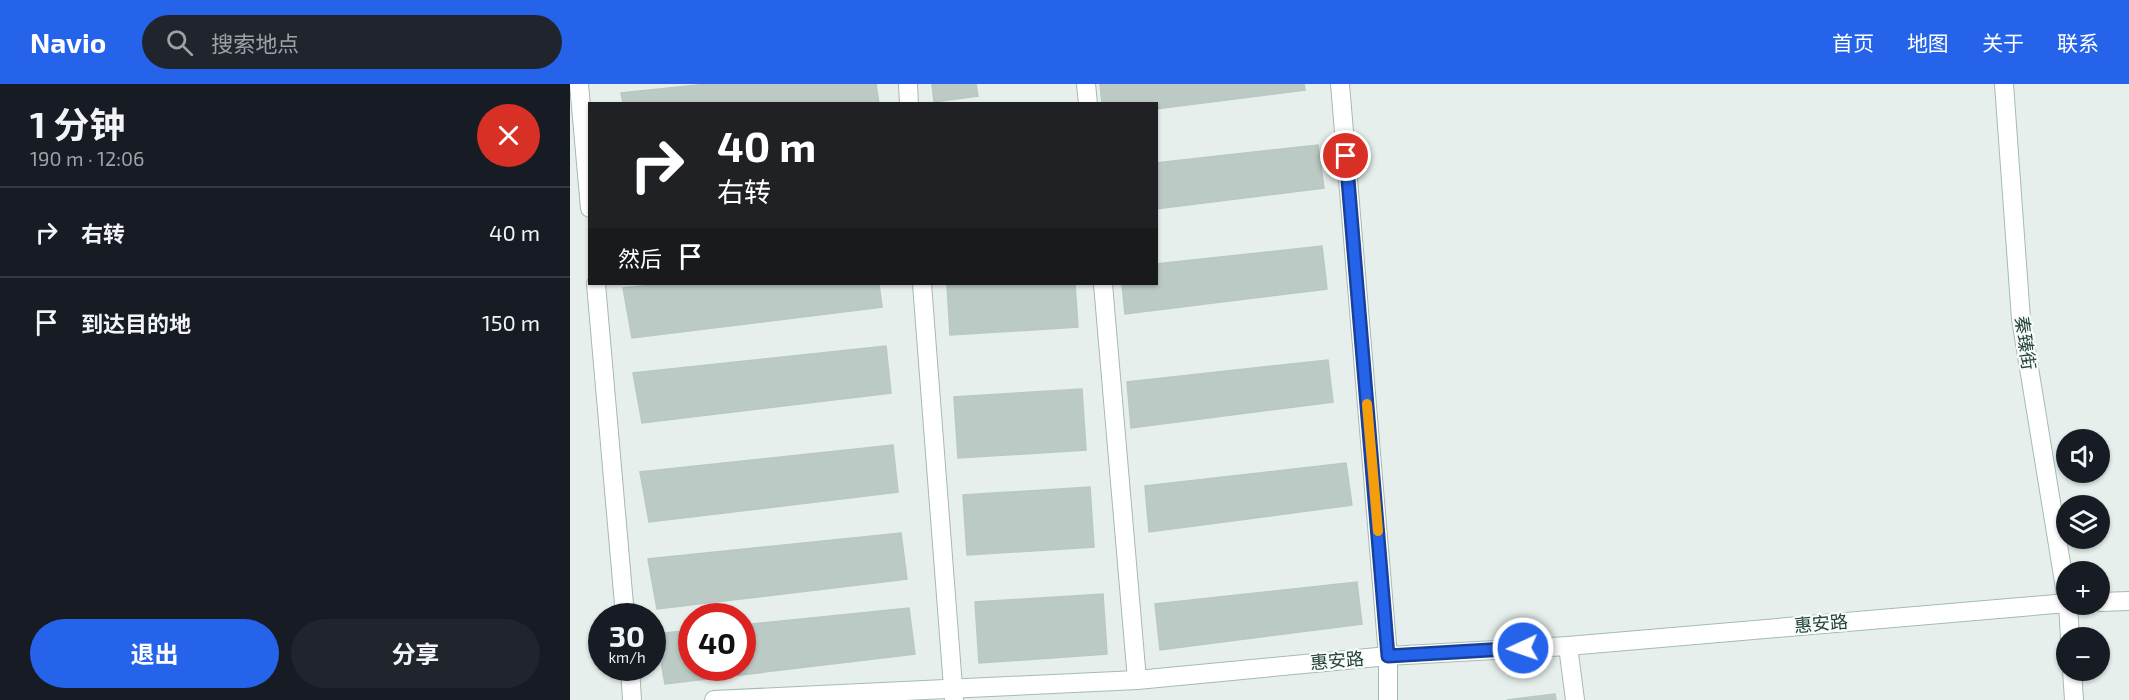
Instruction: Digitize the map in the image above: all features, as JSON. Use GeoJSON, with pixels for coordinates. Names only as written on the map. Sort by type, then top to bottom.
{"type":"FeatureCollection","features":[{"type":"Feature","properties":{"kind":"street"},"geometry":{"type":"LineString","coordinates":[[579,84],[579,187],[588,204]]}},
{"type":"Feature","properties":{"kind":"street"},"geometry":{"type":"LineString","coordinates":[[908,84],[909,102]]}},
{"type":"Feature","properties":{"kind":"street"},"geometry":{"type":"LineString","coordinates":[[1086,84],[1088,102]]}},
{"type":"Feature","properties":{"kind":"street"},"geometry":{"type":"LineString","coordinates":[[1340,84],[1388,656],[1388,700]]}},
{"type":"Feature","properties":{"kind":"street","name":"秦臻街"},"geometry":{"type":"LineString","coordinates":[[2004,84],[2021,319],[2060,561]]}},
{"type":"Feature","properties":{"kind":"street"},"geometry":{"type":"LineString","coordinates":[[596,285],[624,603]]}},
{"type":"Feature","properties":{"kind":"street"},"geometry":{"type":"LineString","coordinates":[[922,285],[953,694]]}},
{"type":"Feature","properties":{"kind":"street"},"geometry":{"type":"LineString","coordinates":[[1103,285],[1137,680]]}},
{"type":"Feature","properties":{"kind":"street"},"geometry":{"type":"LineString","coordinates":[[2110,602],[2129,601]]}},
{"type":"Feature","properties":{"kind":"street","name":"惠安路"},"geometry":{"type":"LineString","coordinates":[[714,700],[953,694],[1137,680],[1388,656],[1568,646],[2056,603]]}},
{"type":"Feature","properties":{"kind":"street"},"geometry":{"type":"LineString","coordinates":[[1568,646],[1575,700]]}},
{"type":"Feature","properties":{"kind":"street"},"geometry":{"type":"LineString","coordinates":[[631,681],[632,700]]}},
{"type":"Feature","properties":{"kind":"street"},"geometry":{"type":"LineString","coordinates":[[2073,681],[2074,700]]}},
{"type":"Feature","properties":{"kind":"building"},"geometry":{"type":"Polygon","coordinates":[[[707,84],[876,84],[879,102],[623,102],[621,93],[707,84]]]}},
{"type":"Feature","properties":{"kind":"building"},"geometry":{"type":"Polygon","coordinates":[[[932,84],[976,84],[978,96],[934,102],[932,84]]]}},
{"type":"Feature","properties":{"kind":"building"},"geometry":{"type":"Polygon","coordinates":[[[1100,84],[1304,84],[1305,90],[1158,109],[1158,102],[1102,102],[1100,84]]]}},
{"type":"Feature","properties":{"kind":"building"},"geometry":{"type":"Polygon","coordinates":[[[1318,145],[1324,188],[1158,209],[1158,163],[1318,145]]]}},
{"type":"Feature","properties":{"kind":"building"},"geometry":{"type":"Polygon","coordinates":[[[1322,246],[1327,289],[1125,314],[1122,285],[1158,285],[1158,264],[1322,246]]]}},
{"type":"Feature","properties":{"kind":"building"},"geometry":{"type":"Polygon","coordinates":[[[653,285],[879,285],[882,307],[632,338],[623,288],[653,285]]]}},
{"type":"Feature","properties":{"kind":"building"},"geometry":{"type":"Polygon","coordinates":[[[947,285],[1075,285],[1078,327],[950,335],[947,285]]]}},
{"type":"Feature","properties":{"kind":"building"},"geometry":{"type":"Polygon","coordinates":[[[886,346],[891,393],[642,423],[633,373],[886,346]]]}},
{"type":"Feature","properties":{"kind":"building"},"geometry":{"type":"Polygon","coordinates":[[[1328,360],[1333,402],[1131,428],[1127,382],[1328,360]]]}},
{"type":"Feature","properties":{"kind":"building"},"geometry":{"type":"Polygon","coordinates":[[[1082,389],[1086,450],[958,458],[954,397],[1082,389]]]}},
{"type":"Feature","properties":{"kind":"building"},"geometry":{"type":"Polygon","coordinates":[[[893,445],[898,492],[649,522],[640,472],[893,445]]]}},
{"type":"Feature","properties":{"kind":"building"},"geometry":{"type":"Polygon","coordinates":[[[1346,463],[1352,505],[1149,532],[1145,486],[1346,463]]]}},
{"type":"Feature","properties":{"kind":"building"},"geometry":{"type":"Polygon","coordinates":[[[1090,487],[1094,547],[967,555],[963,495],[1090,487]]]}},
{"type":"Feature","properties":{"kind":"building"},"geometry":{"type":"Polygon","coordinates":[[[901,533],[907,579],[707,603],[678,603],[678,606],[666,608],[666,603],[656,603],[648,559],[901,533]]]}},
{"type":"Feature","properties":{"kind":"building"},"geometry":{"type":"Polygon","coordinates":[[[1357,582],[1362,624],[1160,650],[1155,604],[1357,582]]]}},
{"type":"Feature","properties":{"kind":"building"},"geometry":{"type":"Polygon","coordinates":[[[1103,594],[1107,654],[979,663],[975,602],[1103,594]]]}},
{"type":"Feature","properties":{"kind":"building"},"geometry":{"type":"Polygon","coordinates":[[[909,608],[915,654],[756,673],[756,624],[909,608]]]}},
{"type":"Feature","properties":{"kind":"building"},"geometry":{"type":"Polygon","coordinates":[[[678,632],[678,681],[690,681],[665,684],[666,633],[678,632]]]}},
{"type":"Feature","properties":{"kind":"building"},"geometry":{"type":"Polygon","coordinates":[[[1555,694],[1556,700],[1507,700],[1555,694]]]}},
{"type":"Feature","properties":{"kind":"slow traffic"},"geometry":{"type":"LineString","coordinates":[[1367,404],[1378,531]]}},
{"type":"Feature","properties":{"kind":"route"},"geometry":{"type":"LineString","coordinates":[[1346,156],[1388,656],[1523,648]]}}]}
